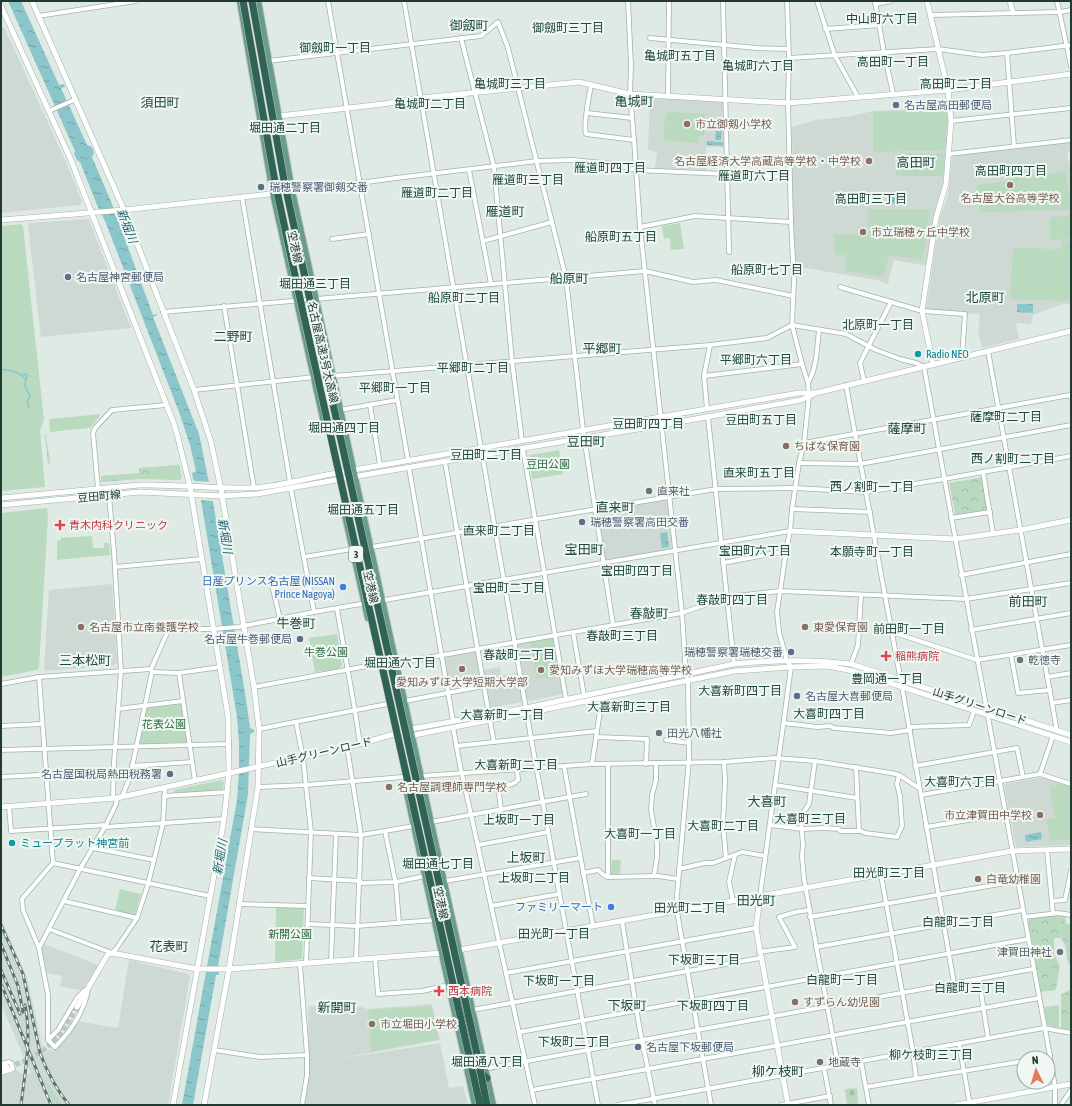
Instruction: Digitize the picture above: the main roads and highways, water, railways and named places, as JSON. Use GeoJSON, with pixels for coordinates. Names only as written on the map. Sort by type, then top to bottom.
{"type":"FeatureCollection","features":[{"type":"Feature","properties":{"kind":"highway","name":"名古屋高速3号大高線"},"geometry":{"type":"LineString","coordinates":[[243,1],[275,182],[314,364],[480,1105]]}},
{"type":"Feature","properties":{"kind":"highway"},"geometry":{"type":"LineString","coordinates":[[248,1],[294,245],[306,282]]}},
{"type":"Feature","properties":{"kind":"highway","name":"名古屋高速3号大高線"},"geometry":{"type":"LineString","coordinates":[[252,1],[283,174],[487,1105]]}},
{"type":"Feature","properties":{"kind":"highway"},"geometry":{"type":"LineString","coordinates":[[314,364],[321,379],[371,598],[378,632],[390,713]]}},
{"type":"Feature","properties":{"kind":"highway"},"geometry":{"type":"LineString","coordinates":[[423,812],[422,824],[476,1070],[487,1078]]}},
{"type":"Feature","properties":{"kind":"main road","name":"空港線"},"geometry":{"type":"LineString","coordinates":[[240,1],[273,193],[296,300],[338,480],[364,604],[390,713],[475,1105]]}},
{"type":"Feature","properties":{"kind":"main road","name":"空港線"},"geometry":{"type":"LineString","coordinates":[[258,1],[292,191],[372,547],[493,1105]]}},
{"type":"Feature","properties":{"kind":"water","name":"新堀川"},"geometry":{"type":"Polygon","coordinates":[[[8,1],[21,1],[59,85],[64,84],[65,87],[61,88],[87,145],[92,147],[94,153],[92,157],[112,204],[153,315],[157,314],[153,317],[199,434],[213,502],[250,728],[254,730],[254,732],[250,734],[248,794],[218,966],[219,975],[216,975],[193,1105],[182,1105],[237,800],[239,770],[237,717],[201,500],[193,479],[192,473],[196,471],[190,445],[179,412],[105,221],[80,162],[74,154],[75,151],[8,1]]]}},
{"type":"Feature","properties":{"kind":"water"},"geometry":{"type":"Polygon","coordinates":[[[716,124],[722,124],[721,140],[715,140],[716,124]]]}},
{"type":"Feature","properties":{"kind":"water"},"geometry":{"type":"Polygon","coordinates":[[[707,141],[723,142],[723,146],[707,145],[707,141]]]}},
{"type":"Feature","properties":{"kind":"water"},"geometry":{"type":"Polygon","coordinates":[[[906,193],[907,203],[890,204],[890,194],[906,193]]]}},
{"type":"Feature","properties":{"kind":"water"},"geometry":{"type":"Polygon","coordinates":[[[1017,304],[1033,304],[1033,313],[1017,312],[1017,304]]]}},
{"type":"Feature","properties":{"kind":"water"},"geometry":{"type":"Polygon","coordinates":[[[667,532],[669,547],[662,548],[660,533],[667,532]]]}},
{"type":"Feature","properties":{"kind":"water"},"geometry":{"type":"Polygon","coordinates":[[[1041,832],[1042,839],[1026,842],[1025,835],[1041,832]]]}},
{"type":"Feature","properties":{"kind":"waterway"},"geometry":{"type":"LineString","coordinates":[[1,370],[21,374],[25,379],[25,386],[30,395],[27,402],[29,407]]}},
{"type":"Feature","properties":{"kind":"waterway"},"geometry":{"type":"LineString","coordinates":[[20,375],[26,374],[26,380]]}},
{"type":"Feature","properties":{"kind":"tunnel"},"geometry":{"type":"LineString","coordinates":[[8,1067],[41,1052],[57,1038],[77,1007]]}},
{"type":"Feature","properties":{"kind":"railway"},"geometry":{"type":"LineString","coordinates":[[1,925],[23,974],[40,1053],[52,1080],[69,1105]]}},
{"type":"Feature","properties":{"kind":"railway"},"geometry":{"type":"LineString","coordinates":[[1,944],[18,986],[23,1012]]}},
{"type":"Feature","properties":{"kind":"railway"},"geometry":{"type":"LineString","coordinates":[[1,970],[20,1014]]}},
{"type":"Feature","properties":{"kind":"railway"},"geometry":{"type":"LineString","coordinates":[[2,986],[51,1105]]}},
{"type":"Feature","properties":{"kind":"railway"},"geometry":{"type":"LineString","coordinates":[[21,1105],[28,1042],[25,1005]]}},
{"type":"Feature","properties":{"kind":"place","name":"名古屋高田郵便局"},"geometry":{"type":"Point","coordinates":[896,105]}},
{"type":"Feature","properties":{"kind":"place","name":"市立御剱小学校"},"geometry":{"type":"Point","coordinates":[687,124]}},
{"type":"Feature","properties":{"kind":"place","name":"名古屋経済大学高蔵高等学校・中学校"},"geometry":{"type":"Point","coordinates":[869,161]}},
{"type":"Feature","properties":{"kind":"place","name":"名古屋大谷高等学校"},"geometry":{"type":"Point","coordinates":[1010,185]}},
{"type":"Feature","properties":{"kind":"place","name":"瑞穂警察署御剱交番"},"geometry":{"type":"Point","coordinates":[261,187]}},
{"type":"Feature","properties":{"kind":"place","name":"市立瑞穂ヶ丘中学校"},"geometry":{"type":"Point","coordinates":[863,232]}},
{"type":"Feature","properties":{"kind":"place","name":"名古屋神宮郵便局"},"geometry":{"type":"Point","coordinates":[68,277]}},
{"type":"Feature","properties":{"kind":"place","name":"Radio NEO"},"geometry":{"type":"Point","coordinates":[918,354]}},
{"type":"Feature","properties":{"kind":"place","name":"ちばな保育園"},"geometry":{"type":"Point","coordinates":[786,446]}},
{"type":"Feature","properties":{"kind":"place","name":"直来社"},"geometry":{"type":"Point","coordinates":[649,491]}},
{"type":"Feature","properties":{"kind":"place","name":"瑞穂警察署高田交番"},"geometry":{"type":"Point","coordinates":[582,522]}},
{"type":"Feature","properties":{"kind":"place","name":"青木内科クリニック"},"geometry":{"type":"Point","coordinates":[60,525]}},
{"type":"Feature","properties":{"kind":"place","name":"日産プリンス名古屋 (NISSAN Prince Nagoya)"},"geometry":{"type":"Point","coordinates":[343,587]}},
{"type":"Feature","properties":{"kind":"place","name":"名古屋市立南養護学校"},"geometry":{"type":"Point","coordinates":[81,627]}},
{"type":"Feature","properties":{"kind":"place","name":"東愛保育園"},"geometry":{"type":"Point","coordinates":[805,627]}},
{"type":"Feature","properties":{"kind":"place","name":"名古屋牛巻郵便局"},"geometry":{"type":"Point","coordinates":[300,639]}},
{"type":"Feature","properties":{"kind":"place","name":"瑞穂警察署瑞穂交番"},"geometry":{"type":"Point","coordinates":[791,652]}},
{"type":"Feature","properties":{"kind":"place","name":"稲熊病院"},"geometry":{"type":"Point","coordinates":[886,656]}},
{"type":"Feature","properties":{"kind":"place","name":"乾徳寺"},"geometry":{"type":"Point","coordinates":[1020,660]}},
{"type":"Feature","properties":{"kind":"place","name":"愛知みずほ大学短期大学部"},"geometry":{"type":"Point","coordinates":[462,669]}},
{"type":"Feature","properties":{"kind":"place","name":"愛知みずほ大学瑞穂高等学校"},"geometry":{"type":"Point","coordinates":[541,670]}},
{"type":"Feature","properties":{"kind":"place","name":"名古屋大喜郵便局"},"geometry":{"type":"Point","coordinates":[797,696]}},
{"type":"Feature","properties":{"kind":"place","name":"田光八幡社"},"geometry":{"type":"Point","coordinates":[659,733]}},
{"type":"Feature","properties":{"kind":"place","name":"名古屋国税局熱田税務署"},"geometry":{"type":"Point","coordinates":[170,774]}},
{"type":"Feature","properties":{"kind":"place","name":"名古屋調理師専門学校"},"geometry":{"type":"Point","coordinates":[389,787]}},
{"type":"Feature","properties":{"kind":"place","name":"市立津賀田中学校"},"geometry":{"type":"Point","coordinates":[1040,815]}},
{"type":"Feature","properties":{"kind":"place","name":"ミュープラット神宮前"},"geometry":{"type":"Point","coordinates":[12,843]}},
{"type":"Feature","properties":{"kind":"place","name":"白竜幼稚園"},"geometry":{"type":"Point","coordinates":[978,879]}},
{"type":"Feature","properties":{"kind":"place","name":"ファミリーマート"},"geometry":{"type":"Point","coordinates":[611,907]}},
{"type":"Feature","properties":{"kind":"place","name":"津賀田神社"},"geometry":{"type":"Point","coordinates":[1060,952]}},
{"type":"Feature","properties":{"kind":"place","name":"西本病院"},"geometry":{"type":"Point","coordinates":[439,991]}},
{"type":"Feature","properties":{"kind":"place","name":"すずらん幼児園"},"geometry":{"type":"Point","coordinates":[795,1002]}},
{"type":"Feature","properties":{"kind":"place","name":"市立堀田小学校"},"geometry":{"type":"Point","coordinates":[372,1024]}},
{"type":"Feature","properties":{"kind":"place","name":"名古屋下坂郵便局"},"geometry":{"type":"Point","coordinates":[638,1047]}},
{"type":"Feature","properties":{"kind":"place","name":"地蔵寺"},"geometry":{"type":"Point","coordinates":[820,1062]}},
{"type":"Feature","properties":{"kind":"district","name":"中山町六丁目"},"geometry":{"type":"Point","coordinates":[882,19]}},
{"type":"Feature","properties":{"kind":"district","name":"御劔町"},"geometry":{"type":"Point","coordinates":[469,25]}},
{"type":"Feature","properties":{"kind":"district","name":"御劔町三丁目"},"geometry":{"type":"Point","coordinates":[568,28]}},
{"type":"Feature","properties":{"kind":"district","name":"御劔町一丁目"},"geometry":{"type":"Point","coordinates":[335,48]}},
{"type":"Feature","properties":{"kind":"district","name":"亀城町五丁目"},"geometry":{"type":"Point","coordinates":[680,56]}},
{"type":"Feature","properties":{"kind":"district","name":"高田町一丁目"},"geometry":{"type":"Point","coordinates":[893,62]}},
{"type":"Feature","properties":{"kind":"district","name":"亀城町六丁目"},"geometry":{"type":"Point","coordinates":[758,66]}},
{"type":"Feature","properties":{"kind":"district","name":"亀城町三丁目"},"geometry":{"type":"Point","coordinates":[510,84]}},
{"type":"Feature","properties":{"kind":"district","name":"高田町二丁目"},"geometry":{"type":"Point","coordinates":[956,84]}},
{"type":"Feature","properties":{"kind":"district","name":"亀城町"},"geometry":{"type":"Point","coordinates":[634,101]}},
{"type":"Feature","properties":{"kind":"district","name":"須田町"},"geometry":{"type":"Point","coordinates":[160,102]}},
{"type":"Feature","properties":{"kind":"district","name":"亀城町二丁目"},"geometry":{"type":"Point","coordinates":[430,104]}},
{"type":"Feature","properties":{"kind":"district","name":"堀田通二丁目"},"geometry":{"type":"Point","coordinates":[285,128]}},
{"type":"Feature","properties":{"kind":"district","name":"高田町"},"geometry":{"type":"Point","coordinates":[916,162]}},
{"type":"Feature","properties":{"kind":"district","name":"雁道町四丁目"},"geometry":{"type":"Point","coordinates":[610,168]}},
{"type":"Feature","properties":{"kind":"district","name":"高田町四丁目"},"geometry":{"type":"Point","coordinates":[1011,171]}},
{"type":"Feature","properties":{"kind":"district","name":"雁道町六丁目"},"geometry":{"type":"Point","coordinates":[754,176]}},
{"type":"Feature","properties":{"kind":"district","name":"雁道町三丁目"},"geometry":{"type":"Point","coordinates":[528,180]}},
{"type":"Feature","properties":{"kind":"district","name":"雁道町二丁目"},"geometry":{"type":"Point","coordinates":[437,193]}},
{"type":"Feature","properties":{"kind":"district","name":"高田町三丁目"},"geometry":{"type":"Point","coordinates":[871,199]}},
{"type":"Feature","properties":{"kind":"district","name":"雁道町"},"geometry":{"type":"Point","coordinates":[505,211]}},
{"type":"Feature","properties":{"kind":"district","name":"船原町五丁目"},"geometry":{"type":"Point","coordinates":[621,237]}},
{"type":"Feature","properties":{"kind":"district","name":"船原町七丁目"},"geometry":{"type":"Point","coordinates":[767,270]}},
{"type":"Feature","properties":{"kind":"district","name":"船原町"},"geometry":{"type":"Point","coordinates":[569,278]}},
{"type":"Feature","properties":{"kind":"district","name":"堀田通三丁目"},"geometry":{"type":"Point","coordinates":[315,284]}},
{"type":"Feature","properties":{"kind":"district","name":"北原町"},"geometry":{"type":"Point","coordinates":[985,297]}},
{"type":"Feature","properties":{"kind":"district","name":"船原町二丁目"},"geometry":{"type":"Point","coordinates":[464,298]}},
{"type":"Feature","properties":{"kind":"district","name":"北原町一丁目"},"geometry":{"type":"Point","coordinates":[878,325]}},
{"type":"Feature","properties":{"kind":"district","name":"二野町"},"geometry":{"type":"Point","coordinates":[233,336]}},
{"type":"Feature","properties":{"kind":"district","name":"平郷町"},"geometry":{"type":"Point","coordinates":[602,348]}},
{"type":"Feature","properties":{"kind":"district","name":"平郷町六丁目"},"geometry":{"type":"Point","coordinates":[756,360]}},
{"type":"Feature","properties":{"kind":"district","name":"平郷町二丁目"},"geometry":{"type":"Point","coordinates":[473,368]}},
{"type":"Feature","properties":{"kind":"district","name":"平郷町一丁目"},"geometry":{"type":"Point","coordinates":[395,388]}},
{"type":"Feature","properties":{"kind":"district","name":"薩摩町二丁目"},"geometry":{"type":"Point","coordinates":[1006,417]}},
{"type":"Feature","properties":{"kind":"district","name":"豆田町五丁目"},"geometry":{"type":"Point","coordinates":[761,420]}},
{"type":"Feature","properties":{"kind":"district","name":"豆田町四丁目"},"geometry":{"type":"Point","coordinates":[648,424]}},
{"type":"Feature","properties":{"kind":"district","name":"堀田通四丁目"},"geometry":{"type":"Point","coordinates":[344,428]}},
{"type":"Feature","properties":{"kind":"district","name":"薩摩町"},"geometry":{"type":"Point","coordinates":[907,428]}},
{"type":"Feature","properties":{"kind":"district","name":"豆田町"},"geometry":{"type":"Point","coordinates":[586,441]}},
{"type":"Feature","properties":{"kind":"district","name":"豆田町二丁目"},"geometry":{"type":"Point","coordinates":[486,455]}},
{"type":"Feature","properties":{"kind":"district","name":"西ノ割町二丁目"},"geometry":{"type":"Point","coordinates":[1013,459]}},
{"type":"Feature","properties":{"kind":"district","name":"直来町五丁目"},"geometry":{"type":"Point","coordinates":[759,473]}},
{"type":"Feature","properties":{"kind":"district","name":"西ノ割町一丁目"},"geometry":{"type":"Point","coordinates":[872,487]}},
{"type":"Feature","properties":{"kind":"district","name":"直来町"},"geometry":{"type":"Point","coordinates":[615,507]}},
{"type":"Feature","properties":{"kind":"district","name":"堀田通五丁目"},"geometry":{"type":"Point","coordinates":[363,510]}},
{"type":"Feature","properties":{"kind":"district","name":"直来町二丁目"},"geometry":{"type":"Point","coordinates":[499,531]}},
{"type":"Feature","properties":{"kind":"district","name":"宝田町"},"geometry":{"type":"Point","coordinates":[584,549]}},
{"type":"Feature","properties":{"kind":"district","name":"宝田町六丁目"},"geometry":{"type":"Point","coordinates":[755,551]}},
{"type":"Feature","properties":{"kind":"district","name":"本願寺町一丁目"},"geometry":{"type":"Point","coordinates":[872,552]}},
{"type":"Feature","properties":{"kind":"district","name":"宝田町四丁目"},"geometry":{"type":"Point","coordinates":[637,571]}},
{"type":"Feature","properties":{"kind":"district","name":"宝田町二丁目"},"geometry":{"type":"Point","coordinates":[509,588]}},
{"type":"Feature","properties":{"kind":"district","name":"春敲町四丁目"},"geometry":{"type":"Point","coordinates":[732,600]}},
{"type":"Feature","properties":{"kind":"district","name":"前田町"},"geometry":{"type":"Point","coordinates":[1028,601]}},
{"type":"Feature","properties":{"kind":"district","name":"春敲町"},"geometry":{"type":"Point","coordinates":[649,613]}},
{"type":"Feature","properties":{"kind":"district","name":"牛巻町"},"geometry":{"type":"Point","coordinates":[296,623]}},
{"type":"Feature","properties":{"kind":"district","name":"前田町一丁目"},"geometry":{"type":"Point","coordinates":[909,629]}},
{"type":"Feature","properties":{"kind":"district","name":"春敲町三丁目"},"geometry":{"type":"Point","coordinates":[622,636]}},
{"type":"Feature","properties":{"kind":"district","name":"春敲町二丁目"},"geometry":{"type":"Point","coordinates":[519,655]}},
{"type":"Feature","properties":{"kind":"district","name":"三本松町"},"geometry":{"type":"Point","coordinates":[85,660]}},
{"type":"Feature","properties":{"kind":"district","name":"堀田通六丁目"},"geometry":{"type":"Point","coordinates":[400,663]}},
{"type":"Feature","properties":{"kind":"district","name":"豊岡通一丁目"},"geometry":{"type":"Point","coordinates":[887,679]}},
{"type":"Feature","properties":{"kind":"district","name":"大喜新町四丁目"},"geometry":{"type":"Point","coordinates":[740,691]}},
{"type":"Feature","properties":{"kind":"district","name":"大喜新町三丁目"},"geometry":{"type":"Point","coordinates":[629,707]}},
{"type":"Feature","properties":{"kind":"district","name":"大喜町四丁目"},"geometry":{"type":"Point","coordinates":[829,714]}},
{"type":"Feature","properties":{"kind":"district","name":"大喜新町一丁目"},"geometry":{"type":"Point","coordinates":[502,715]}},
{"type":"Feature","properties":{"kind":"district","name":"大喜新町二丁目"},"geometry":{"type":"Point","coordinates":[516,765]}},
{"type":"Feature","properties":{"kind":"district","name":"大喜町六丁目"},"geometry":{"type":"Point","coordinates":[960,782]}},
{"type":"Feature","properties":{"kind":"district","name":"大喜町"},"geometry":{"type":"Point","coordinates":[767,801]}},
{"type":"Feature","properties":{"kind":"district","name":"大喜町三丁目"},"geometry":{"type":"Point","coordinates":[810,819]}},
{"type":"Feature","properties":{"kind":"district","name":"上坂町一丁目"},"geometry":{"type":"Point","coordinates":[519,820]}},
{"type":"Feature","properties":{"kind":"district","name":"大喜町二丁目"},"geometry":{"type":"Point","coordinates":[723,826]}},
{"type":"Feature","properties":{"kind":"district","name":"大喜町一丁目"},"geometry":{"type":"Point","coordinates":[640,834]}},
{"type":"Feature","properties":{"kind":"district","name":"上坂町"},"geometry":{"type":"Point","coordinates":[526,857]}},
{"type":"Feature","properties":{"kind":"district","name":"堀田通七丁目"},"geometry":{"type":"Point","coordinates":[438,864]}},
{"type":"Feature","properties":{"kind":"district","name":"田光町三丁目"},"geometry":{"type":"Point","coordinates":[889,873]}},
{"type":"Feature","properties":{"kind":"district","name":"上坂町二丁目"},"geometry":{"type":"Point","coordinates":[534,878]}},
{"type":"Feature","properties":{"kind":"district","name":"田光町"},"geometry":{"type":"Point","coordinates":[756,900]}},
{"type":"Feature","properties":{"kind":"district","name":"田光町二丁目"},"geometry":{"type":"Point","coordinates":[690,908]}},
{"type":"Feature","properties":{"kind":"district","name":"白龍町二丁目"},"geometry":{"type":"Point","coordinates":[958,922]}},
{"type":"Feature","properties":{"kind":"district","name":"田光町一丁目"},"geometry":{"type":"Point","coordinates":[554,934]}},
{"type":"Feature","properties":{"kind":"district","name":"花表町"},"geometry":{"type":"Point","coordinates":[169,946]}},
{"type":"Feature","properties":{"kind":"district","name":"下坂町三丁目"},"geometry":{"type":"Point","coordinates":[704,960]}},
{"type":"Feature","properties":{"kind":"district","name":"白龍町一丁目"},"geometry":{"type":"Point","coordinates":[842,980]}},
{"type":"Feature","properties":{"kind":"district","name":"下坂町一丁目"},"geometry":{"type":"Point","coordinates":[559,981]}},
{"type":"Feature","properties":{"kind":"district","name":"白龍町三丁目"},"geometry":{"type":"Point","coordinates":[970,988]}},
{"type":"Feature","properties":{"kind":"district","name":"下坂町"},"geometry":{"type":"Point","coordinates":[627,1005]}},
{"type":"Feature","properties":{"kind":"district","name":"下坂町四丁目"},"geometry":{"type":"Point","coordinates":[713,1006]}},
{"type":"Feature","properties":{"kind":"district","name":"新開町"},"geometry":{"type":"Point","coordinates":[337,1007]}},
{"type":"Feature","properties":{"kind":"district","name":"下坂町二丁目"},"geometry":{"type":"Point","coordinates":[574,1042]}},
{"type":"Feature","properties":{"kind":"district","name":"柳ケ枝町三丁目"},"geometry":{"type":"Point","coordinates":[931,1055]}},
{"type":"Feature","properties":{"kind":"district","name":"堀田通八丁目"},"geometry":{"type":"Point","coordinates":[487,1062]}},
{"type":"Feature","properties":{"kind":"district","name":"柳ケ枝町"},"geometry":{"type":"Point","coordinates":[778,1071]}},
{"type":"Feature","properties":{"kind":"park label","name":"豆田公園"},"geometry":{"type":"Point","coordinates":[548,464]}},
{"type":"Feature","properties":{"kind":"park label","name":"牛巻公園"},"geometry":{"type":"Point","coordinates":[326,652]}},
{"type":"Feature","properties":{"kind":"park label","name":"花表公園"},"geometry":{"type":"Point","coordinates":[164,724]}},
{"type":"Feature","properties":{"kind":"park label","name":"新開公園"},"geometry":{"type":"Point","coordinates":[290,934]}}]}
